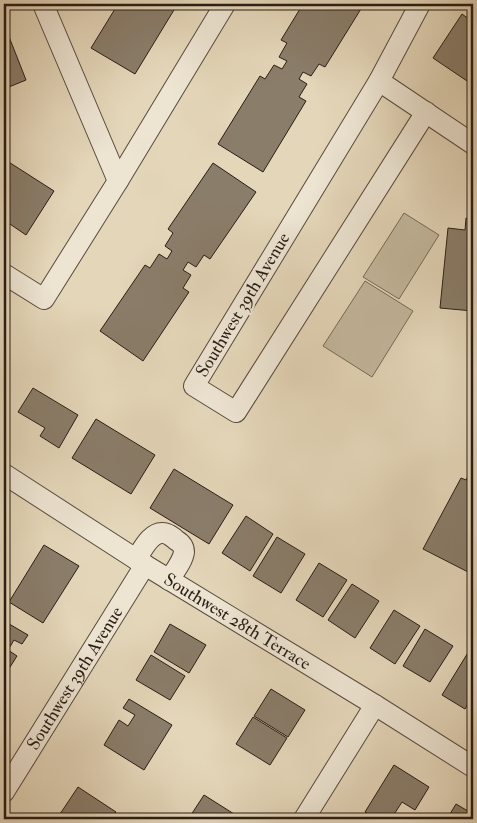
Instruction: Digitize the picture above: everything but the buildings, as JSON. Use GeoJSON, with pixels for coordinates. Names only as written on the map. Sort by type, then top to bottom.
{"type":"FeatureCollection","features":[{"type":"Feature","properties":{"kind":"street"},"geometry":{"type":"LineString","coordinates":[[43,4],[118,181]]}},
{"type":"Feature","properties":{"kind":"street"},"geometry":{"type":"LineString","coordinates":[[4,274],[44,299],[226,4]]}},
{"type":"Feature","properties":{"kind":"street","name":"Southwest 39th Avenue"},"geometry":{"type":"LineString","coordinates":[[420,4],[379,81],[194,386],[236,412],[426,112]]}},
{"type":"Feature","properties":{"kind":"street"},"geometry":{"type":"LineString","coordinates":[[379,81],[473,144]]}},
{"type":"Feature","properties":{"kind":"street","name":"Southwest 28th Terrace"},"geometry":{"type":"LineString","coordinates":[[4,474],[169,580],[473,767]]}},
{"type":"Feature","properties":{"kind":"street"},"geometry":{"type":"LineString","coordinates":[[141,562],[150,538],[164,532],[172,537],[184,549],[184,555],[169,580]]}},
{"type":"Feature","properties":{"kind":"street","name":"Southwest 39th Avenue"},"geometry":{"type":"LineString","coordinates":[[4,792],[141,562]]}},
{"type":"Feature","properties":{"kind":"street"},"geometry":{"type":"LineString","coordinates":[[304,819],[376,706]]}},
{"type":"Feature","properties":{"kind":"shaded area"},"geometry":{"type":"Polygon","coordinates":[[[404,213],[439,235],[399,299],[363,277],[404,213]]]}},
{"type":"Feature","properties":{"kind":"shaded area"},"geometry":{"type":"Polygon","coordinates":[[[365,281],[413,311],[372,377],[323,346],[365,281]]]}}]}
